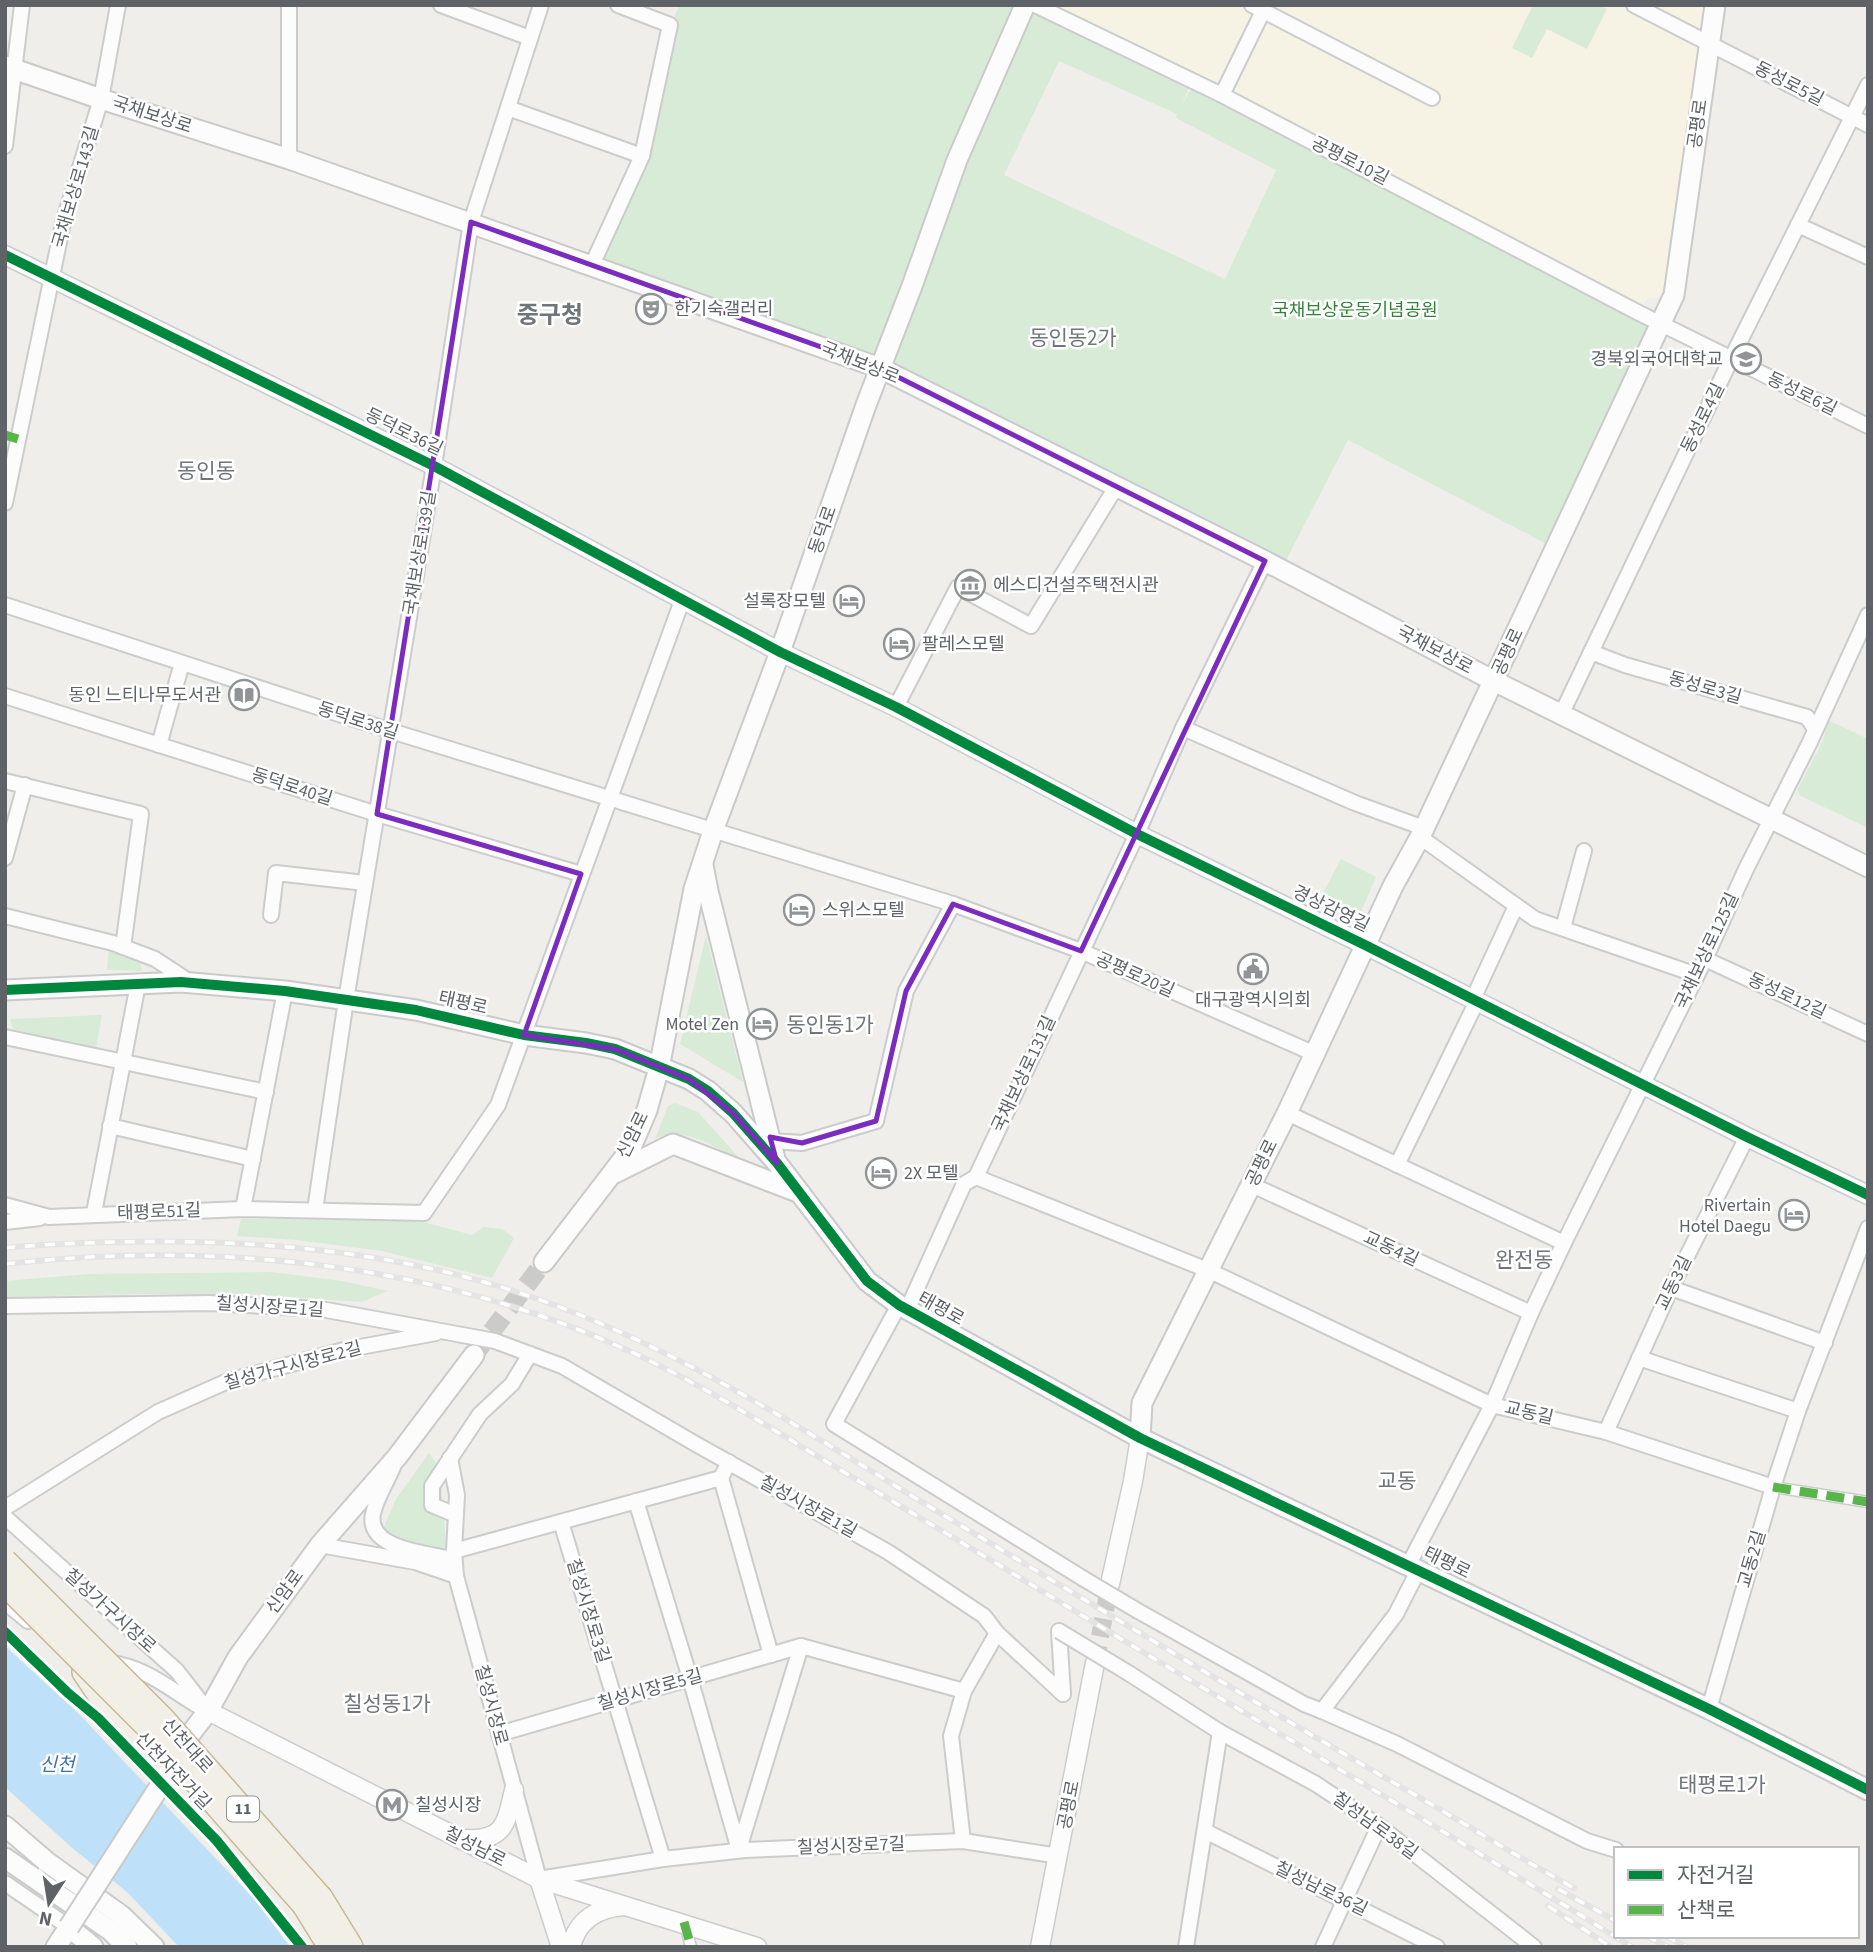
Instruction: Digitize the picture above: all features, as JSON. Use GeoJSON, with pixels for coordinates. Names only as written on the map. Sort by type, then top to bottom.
{"type":"FeatureCollection","features":[{"type":"Feature","properties":{"kind":"highway","name":"신천대로"},"geometry":{"type":"LineString","coordinates":[[5,1561],[164,1720],[321,1898],[351,1947]]}},
{"type":"Feature","properties":{"kind":"highway","name":"신천대로"},"geometry":{"type":"LineString","coordinates":[[5,1584],[148,1727],[304,1905],[330,1947]]}},
{"type":"Feature","properties":{"kind":"highway"},"geometry":{"type":"LineString","coordinates":[[62,1649],[91,1680],[111,1712],[167,1775]]}},
{"type":"Feature","properties":{"kind":"main road","name":"동덕로"},"geometry":{"type":"LineString","coordinates":[[659,1068],[694,889],[713,831],[957,160],[1025,5]]}},
{"type":"Feature","properties":{"kind":"main road","name":"공평로"},"geometry":{"type":"LineString","coordinates":[[1140,1438],[1142,1403],[1210,1271],[1393,886],[1422,832],[1674,295],[1715,5]]}},
{"type":"Feature","properties":{"kind":"main road","name":"국채보상로"},"geometry":{"type":"LineString","coordinates":[[11,67],[471,222],[880,368],[1265,561],[1561,715],[1868,867]]}},
{"type":"Feature","properties":{"kind":"main road"},"geometry":{"type":"LineString","coordinates":[[703,862],[777,1163]]}},
{"type":"Feature","properties":{"kind":"main road","name":"태평로"},"geometry":{"type":"LineString","coordinates":[[5,990],[191,983],[285,991],[416,1010],[524,1035],[615,1049],[689,1079],[708,1090],[733,1113],[777,1163],[867,1281],[903,1308],[1140,1438],[1709,1709],[1868,1790]]}},
{"type":"Feature","properties":{"kind":"main road","name":"신암로"},"geometry":{"type":"LineString","coordinates":[[544,1262],[629,1150],[647,1110],[659,1068]]}},
{"type":"Feature","properties":{"kind":"main road"},"geometry":{"type":"LineString","coordinates":[[611,1175],[673,1144],[800,1194]]}},
{"type":"Feature","properties":{"kind":"main road","name":"신암로"},"geometry":{"type":"LineString","coordinates":[[69,1927],[167,1775],[188,1737],[208,1712],[238,1657],[320,1545],[397,1457],[474,1354]]}},
{"type":"Feature","properties":{"kind":"main road"},"geometry":{"type":"LineString","coordinates":[[5,1826],[47,1862],[122,1916],[154,1947]]}},
{"type":"Feature","properties":{"kind":"main road"},"geometry":{"type":"LineString","coordinates":[[7,1860],[111,1931],[127,1947]]}},
{"type":"Feature","properties":{"kind":"main road"},"geometry":{"type":"LineString","coordinates":[[56,1947],[69,1927],[93,1947]]}},
{"type":"Feature","properties":{"kind":"street"},"geometry":{"type":"LineString","coordinates":[[5,146],[11,67],[22,5]]}},
{"type":"Feature","properties":{"kind":"street","name":"국채보상로143길"},"geometry":{"type":"LineString","coordinates":[[5,503],[12,437],[63,223],[101,99],[118,5]]}},
{"type":"Feature","properties":{"kind":"street"},"geometry":{"type":"LineString","coordinates":[[289,5],[289,159]]}},
{"type":"Feature","properties":{"kind":"street"},"geometry":{"type":"LineString","coordinates":[[441,5],[530,38]]}},
{"type":"Feature","properties":{"kind":"street","name":"국채보상로139길"},"geometry":{"type":"LineString","coordinates":[[346,1000],[434,466],[471,222],[541,5]]}},
{"type":"Feature","properties":{"kind":"street"},"geometry":{"type":"LineString","coordinates":[[592,265],[642,156],[670,25],[618,5]]}},
{"type":"Feature","properties":{"kind":"street","name":"공평로10길"},"geometry":{"type":"LineString","coordinates":[[1035,5],[1222,94],[1662,323]]}},
{"type":"Feature","properties":{"kind":"street","name":"동성로5길"},"geometry":{"type":"LineString","coordinates":[[1634,5],[1868,125]]}},
{"type":"Feature","properties":{"kind":"street"},"geometry":{"type":"LineString","coordinates":[[1222,94],[1257,8],[1432,99]]}},
{"type":"Feature","properties":{"kind":"street","name":"동성로4길"},"geometry":{"type":"LineString","coordinates":[[1561,715],[1731,359],[1868,85]]}},
{"type":"Feature","properties":{"kind":"street"},"geometry":{"type":"LineString","coordinates":[[508,108],[642,156]]}},
{"type":"Feature","properties":{"kind":"street"},"geometry":{"type":"LineString","coordinates":[[1798,225],[1868,257]]}},
{"type":"Feature","properties":{"kind":"street","name":"동덕로36길"},"geometry":{"type":"LineString","coordinates":[[5,255],[434,466],[780,652]]}},
{"type":"Feature","properties":{"kind":"street","name":"동성로6길"},"geometry":{"type":"LineString","coordinates":[[1662,323],[1868,426]]}},
{"type":"Feature","properties":{"kind":"street"},"geometry":{"type":"LineString","coordinates":[[896,708],[958,587],[1031,626],[1116,487]]}},
{"type":"Feature","properties":{"kind":"street","name":"국채보상로131길"},"geometry":{"type":"LineString","coordinates":[[1265,561],[1183,728],[1137,834],[976,1177],[964,1184],[903,1308],[834,1424],[1138,1611],[1322,1712]]}},
{"type":"Feature","properties":{"kind":"street"},"geometry":{"type":"LineString","coordinates":[[524,1035],[682,598]]}},
{"type":"Feature","properties":{"kind":"street","name":"동덕로38길"},"geometry":{"type":"LineString","coordinates":[[5,605],[390,732],[713,831]]}},
{"type":"Feature","properties":{"kind":"street"},"geometry":{"type":"LineString","coordinates":[[1772,818],[1868,615]]}},
{"type":"Feature","properties":{"kind":"street","name":"경상감영길"},"geometry":{"type":"LineString","coordinates":[[780,652],[896,708],[1137,834],[1365,945],[1747,1138],[1868,1195]]}},
{"type":"Feature","properties":{"kind":"street","name":"동성로3길"},"geometry":{"type":"LineString","coordinates":[[1591,652],[1625,665],[1807,717],[1815,729]]}},
{"type":"Feature","properties":{"kind":"street"},"geometry":{"type":"LineString","coordinates":[[159,745],[182,663]]}},
{"type":"Feature","properties":{"kind":"street","name":"동덕로40길"},"geometry":{"type":"LineString","coordinates":[[5,696],[377,814],[581,874]]}},
{"type":"Feature","properties":{"kind":"street"},"geometry":{"type":"LineString","coordinates":[[1183,728],[1422,832],[1535,919],[1697,975]]}},
{"type":"Feature","properties":{"kind":"street"},"geometry":{"type":"LineString","coordinates":[[5,780],[141,814],[123,947]]}},
{"type":"Feature","properties":{"kind":"street"},"geometry":{"type":"LineString","coordinates":[[6,857],[25,785]]}},
{"type":"Feature","properties":{"kind":"street","name":"국채보상로125길"},"geometry":{"type":"LineString","coordinates":[[1642,1084],[1772,818]]}},
{"type":"Feature","properties":{"kind":"street","name":"공평로20길"},"geometry":{"type":"LineString","coordinates":[[713,831],[953,904],[1081,951],[1315,1054]]}},
{"type":"Feature","properties":{"kind":"street"},"geometry":{"type":"LineString","coordinates":[[1563,928],[1584,851]]}},
{"type":"Feature","properties":{"kind":"street"},"geometry":{"type":"LineString","coordinates":[[271,915],[276,873],[365,883]]}},
{"type":"Feature","properties":{"kind":"street"},"geometry":{"type":"LineString","coordinates":[[771,1141],[802,1143],[876,1121],[906,990],[953,904]]}},
{"type":"Feature","properties":{"kind":"street"},"geometry":{"type":"LineString","coordinates":[[1397,1165],[1516,906]]}},
{"type":"Feature","properties":{"kind":"street"},"geometry":{"type":"LineString","coordinates":[[5,916],[123,947],[155,959],[191,983]]}},
{"type":"Feature","properties":{"kind":"street","name":"동성로12길"},"geometry":{"type":"LineString","coordinates":[[1705,959],[1868,1034]]}},
{"type":"Feature","properties":{"kind":"street"},"geometry":{"type":"LineString","coordinates":[[94,1213],[138,984]]}},
{"type":"Feature","properties":{"kind":"street"},"geometry":{"type":"LineString","coordinates":[[243,1209],[285,991]]}},
{"type":"Feature","properties":{"kind":"street"},"geometry":{"type":"LineString","coordinates":[[315,1210],[346,1000]]}},
{"type":"Feature","properties":{"kind":"street","name":"태평로51길"},"geometry":{"type":"LineString","coordinates":[[5,1205],[49,1217],[94,1213],[243,1209],[424,1213],[498,1105],[524,1035]]}},
{"type":"Feature","properties":{"kind":"street"},"geometry":{"type":"LineString","coordinates":[[5,1037],[266,1092]]}},
{"type":"Feature","properties":{"kind":"street"},"geometry":{"type":"LineString","coordinates":[[1614,1849],[1587,1841],[1397,1744],[1322,1712],[1396,1614],[1414,1567],[1492,1405],[1531,1313],[1642,1084]]}},
{"type":"Feature","properties":{"kind":"street"},"geometry":{"type":"LineString","coordinates":[[1287,1113],[1564,1243]]}},
{"type":"Feature","properties":{"kind":"street"},"geometry":{"type":"LineString","coordinates":[[110,1126],[253,1159]]}},
{"type":"Feature","properties":{"kind":"street","name":"교동3길"},"geometry":{"type":"LineString","coordinates":[[1606,1432],[1671,1288],[1747,1138]]}},
{"type":"Feature","properties":{"kind":"street"},"geometry":{"type":"LineString","coordinates":[[976,1177],[1210,1271]]}},
{"type":"Feature","properties":{"kind":"street","name":"교동4길"},"geometry":{"type":"LineString","coordinates":[[1252,1185],[1531,1313]]}},
{"type":"Feature","properties":{"kind":"street"},"geometry":{"type":"LineString","coordinates":[[5,1223],[49,1217]]}},
{"type":"Feature","properties":{"kind":"street","name":"교동2길"},"geometry":{"type":"LineString","coordinates":[[1709,1709],[1773,1487],[1798,1411],[1868,1228]]}},
{"type":"Feature","properties":{"kind":"street","name":"교동길"},"geometry":{"type":"LineString","coordinates":[[1210,1271],[1492,1405],[1606,1432],[1773,1487],[1868,1502]]}},
{"type":"Feature","properties":{"kind":"street"},"geometry":{"type":"LineString","coordinates":[[1671,1288],[1825,1343]]}},
{"type":"Feature","properties":{"kind":"street","name":"칠성시장로1길"},"geometry":{"type":"LineString","coordinates":[[5,1306],[209,1303],[321,1309],[495,1341],[562,1366],[888,1552],[984,1616],[997,1633],[1063,1694]]}},
{"type":"Feature","properties":{"kind":"street","name":"칠성가구시장로2길"},"geometry":{"type":"LineString","coordinates":[[5,1508],[159,1412],[228,1381],[344,1350],[445,1331]]}},
{"type":"Feature","properties":{"kind":"street"},"geometry":{"type":"LineString","coordinates":[[456,1515],[432,1505],[432,1486],[480,1414],[512,1384],[530,1354]]}},
{"type":"Feature","properties":{"kind":"street"},"geometry":{"type":"LineString","coordinates":[[1639,1358],[1798,1411]]}},
{"type":"Feature","properties":{"kind":"street","name":"공평로"},"geometry":{"type":"LineString","coordinates":[[1110,1584],[1140,1438]]}},
{"type":"Feature","properties":{"kind":"street","name":"신암로"},"geometry":{"type":"LineString","coordinates":[[397,1457],[372,1516],[375,1529],[382,1539],[393,1546],[447,1558],[456,1576]]}},
{"type":"Feature","properties":{"kind":"street","name":"칠성시장로"},"geometry":{"type":"LineString","coordinates":[[450,1458],[457,1495],[454,1551],[456,1576],[539,1879],[561,1947]]}},
{"type":"Feature","properties":{"kind":"street"},"geometry":{"type":"LineString","coordinates":[[729,1462],[721,1478],[771,1655]]}},
{"type":"Feature","properties":{"kind":"street"},"geometry":{"type":"LineString","coordinates":[[454,1551],[721,1478]]}},
{"type":"Feature","properties":{"kind":"street"},"geometry":{"type":"LineString","coordinates":[[636,1501],[739,1850]]}},
{"type":"Feature","properties":{"kind":"street","name":"칠성가구시장로"},"geometry":{"type":"LineString","coordinates":[[5,1517],[177,1671],[208,1712]]}},
{"type":"Feature","properties":{"kind":"street","name":"칠성시장로3길"},"geometry":{"type":"LineString","coordinates":[[561,1522],[614,1700]]}},
{"type":"Feature","properties":{"kind":"street"},"geometry":{"type":"LineString","coordinates":[[320,1545],[415,1562],[456,1576]]}},
{"type":"Feature","properties":{"kind":"street"},"geometry":{"type":"LineString","coordinates":[[5,1602],[62,1649],[93,1660],[128,1665],[152,1675],[208,1712]]}},
{"type":"Feature","properties":{"kind":"street","name":"칠성남로38길"},"geometry":{"type":"LineString","coordinates":[[1063,1694],[1059,1631],[1220,1732],[1316,1784],[1379,1826],[1517,1941],[1534,1947]]}},
{"type":"Feature","properties":{"kind":"street"},"geometry":{"type":"LineString","coordinates":[[963,1841],[951,1736],[964,1691],[997,1633]]}},
{"type":"Feature","properties":{"kind":"street"},"geometry":{"type":"LineString","coordinates":[[739,1850],[801,1646],[964,1691]]}},
{"type":"Feature","properties":{"kind":"street","name":"칠성시장로5길"},"geometry":{"type":"LineString","coordinates":[[499,1734],[801,1646]]}},
{"type":"Feature","properties":{"kind":"street","name":"공평로"},"geometry":{"type":"LineString","coordinates":[[1040,1947],[1095,1663]]}},
{"type":"Feature","properties":{"kind":"street"},"geometry":{"type":"LineString","coordinates":[[614,1700],[663,1859]]}},
{"type":"Feature","properties":{"kind":"street","name":"칠성남로"},"geometry":{"type":"LineString","coordinates":[[208,1712],[539,1879],[684,1922],[757,1947]]}},
{"type":"Feature","properties":{"kind":"street"},"geometry":{"type":"LineString","coordinates":[[1192,1945],[1220,1732]]}},
{"type":"Feature","properties":{"kind":"street"},"geometry":{"type":"LineString","coordinates":[[459,1839],[485,1840],[496,1835],[507,1819],[514,1790]]}},
{"type":"Feature","properties":{"kind":"street"},"geometry":{"type":"LineString","coordinates":[[1323,1947],[1379,1826]]}},
{"type":"Feature","properties":{"kind":"street","name":"칠성남로36길"},"geometry":{"type":"LineString","coordinates":[[1205,1831],[1437,1947]]}},
{"type":"Feature","properties":{"kind":"street","name":"칠성시장로7길"},"geometry":{"type":"LineString","coordinates":[[539,1879],[739,1850],[963,1841],[1059,1856]]}},
{"type":"Feature","properties":{"kind":"street"},"geometry":{"type":"LineString","coordinates":[[5,1883],[69,1927]]}},
{"type":"Feature","properties":{"kind":"street"},"geometry":{"type":"LineString","coordinates":[[571,1947],[574,1934],[584,1920],[606,1909],[629,1906]]}},
{"type":"Feature","properties":{"kind":"street"},"geometry":{"type":"LineString","coordinates":[[684,1922],[691,1947]]}},
{"type":"Feature","properties":{"kind":"highlighted area"},"geometry":{"type":"Polygon","coordinates":[[[471,222],[880,368],[1265,561],[1081,951],[953,904],[906,991],[876,1121],[802,1143],[770,1137],[777,1163],[733,1113],[689,1079],[615,1049],[524,1035],[581,874],[377,814],[471,222]]]}},
{"type":"Feature","properties":{"kind":"shaded area"},"geometry":{"type":"Polygon","coordinates":[[[1034,5],[1715,5],[1667,296],[1648,298],[1639,313],[1034,5]]]}},
{"type":"Feature","properties":{"kind":"green space","name":"국채보상운동기념공원"},"geometry":{"type":"Polygon","coordinates":[[[680,5],[1035,5],[1192,80],[1182,105],[1195,81],[1662,323],[1556,549],[1348,440],[1281,570],[880,368],[592,265],[642,156],[670,25],[680,5]],[[1059,61],[1004,175],[1225,279],[1276,170],[1176,118],[1177,114],[1059,61]]]}},
{"type":"Feature","properties":{"kind":"green space"},"geometry":{"type":"Polygon","coordinates":[[[1533,5],[1599,5],[1607,9],[1587,49],[1547,29],[1532,58],[1512,48],[1533,5]]]}},
{"type":"Feature","properties":{"kind":"green space"},"geometry":{"type":"Polygon","coordinates":[[[1828,720],[1868,739],[1868,828],[1799,795],[1798,789],[1823,741],[1828,720]]]}},
{"type":"Feature","properties":{"kind":"green space"},"geometry":{"type":"Polygon","coordinates":[[[1341,859],[1376,877],[1361,912],[1349,916],[1319,901],[1341,859]]]}},
{"type":"Feature","properties":{"kind":"green space"},"geometry":{"type":"Polygon","coordinates":[[[706,936],[743,1082],[680,1044],[706,936]]]}},
{"type":"Feature","properties":{"kind":"green space"},"geometry":{"type":"Polygon","coordinates":[[[109,950],[140,961],[142,971],[107,970],[109,950]]]}},
{"type":"Feature","properties":{"kind":"green space"},"geometry":{"type":"Polygon","coordinates":[[[102,1015],[96,1049],[13,1029],[10,1019],[102,1015]]]}},
{"type":"Feature","properties":{"kind":"green space"},"geometry":{"type":"Polygon","coordinates":[[[675,1103],[698,1112],[743,1162],[712,1145],[688,1136],[666,1135],[655,1139],[668,1106],[675,1103]]]}},
{"type":"Feature","properties":{"kind":"green space"},"geometry":{"type":"Polygon","coordinates":[[[241,1219],[416,1220],[472,1235],[484,1227],[502,1229],[514,1238],[492,1278],[382,1251],[297,1240],[237,1236],[241,1219]]]}},
{"type":"Feature","properties":{"kind":"green space"},"geometry":{"type":"Polygon","coordinates":[[[272,1272],[342,1281],[388,1291],[361,1302],[248,1294],[5,1297],[5,1281],[89,1274],[272,1272]]]}},
{"type":"Feature","properties":{"kind":"green space"},"geometry":{"type":"Polygon","coordinates":[[[429,1453],[440,1469],[447,1558],[398,1540],[383,1529],[396,1499],[429,1453]]]}},
{"type":"Feature","properties":{"kind":"water","name":"신천"},"geometry":{"type":"Polygon","coordinates":[[[5,1646],[80,1715],[254,1899],[290,1947],[179,1947],[128,1893],[71,1847],[5,1787],[5,1646]]]}},
{"type":"Feature","properties":{"kind":"tunnel"},"geometry":{"type":"LineString","coordinates":[[474,1355],[544,1262]]}},
{"type":"Feature","properties":{"kind":"tunnel"},"geometry":{"type":"LineString","coordinates":[[1095,1663],[1110,1584]]}},
{"type":"Feature","properties":{"kind":"railway"},"geometry":{"type":"LineString","coordinates":[[5,1248],[76,1243],[168,1242],[268,1245],[318,1250],[466,1277],[572,1312],[628,1335],[682,1362],[789,1421],[1239,1692],[1574,1888]]}},
{"type":"Feature","properties":{"kind":"railway"},"geometry":{"type":"LineString","coordinates":[[5,1264],[83,1257],[161,1255],[318,1265],[395,1277],[471,1295],[545,1317],[618,1346],[700,1387],[753,1418],[1614,1936]]}},
{"type":"Feature","properties":{"kind":"railway"},"geometry":{"type":"LineString","coordinates":[[1558,1889],[1614,1920]]}},
{"type":"Feature","properties":{"kind":"railway"},"geometry":{"type":"LineString","coordinates":[[1548,1906],[1611,1947]]}},
{"type":"Feature","properties":{"kind":"railway"},"geometry":{"type":"LineString","coordinates":[[1617,1938],[1632,1947]]}},
{"type":"Feature","properties":{"kind":"railway"},"geometry":{"type":"LineString","coordinates":[[1651,1938],[1668,1947]]}},
{"type":"Feature","properties":{"kind":"railway"},"geometry":{"type":"LineString","coordinates":[[1670,1938],[1687,1947]]}},
{"type":"Feature","properties":{"kind":"marked path"},"geometry":{"type":"LineString","coordinates":[[5,435],[18,439]]}},
{"type":"Feature","properties":{"kind":"marked path"},"geometry":{"type":"LineString","coordinates":[[1773,1487],[1868,1502]]}},
{"type":"Feature","properties":{"kind":"marked path"},"geometry":{"type":"LineString","coordinates":[[684,1922],[691,1947]]}},
{"type":"Feature","properties":{"kind":"cycle path"},"geometry":{"type":"LineString","coordinates":[[5,255],[434,466],[780,652],[896,707],[1137,834],[1868,1195]]}},
{"type":"Feature","properties":{"kind":"cycle path"},"geometry":{"type":"LineString","coordinates":[[5,990],[181,982],[285,991],[416,1010],[524,1035],[615,1049],[689,1079],[708,1091],[733,1113],[777,1163],[867,1281],[899,1305],[1140,1438],[1709,1709],[1868,1790]]}},
{"type":"Feature","properties":{"kind":"cycle path","name":"신천자전거길"},"geometry":{"type":"LineString","coordinates":[[5,1632],[98,1718],[217,1841],[302,1947]]}},
{"type":"Feature","properties":{"kind":"place","name":"한기숙갤러리"},"geometry":{"type":"Point","coordinates":[651,309]}},
{"type":"Feature","properties":{"kind":"place","name":"경북외국어대학교"},"geometry":{"type":"Point","coordinates":[1746,359]}},
{"type":"Feature","properties":{"kind":"place","name":"에스디건설주택전시관"},"geometry":{"type":"Point","coordinates":[970,585]}},
{"type":"Feature","properties":{"kind":"place","name":"설록장모텔"},"geometry":{"type":"Point","coordinates":[849,601]}},
{"type":"Feature","properties":{"kind":"place","name":"팔레스모텔"},"geometry":{"type":"Point","coordinates":[899,644]}},
{"type":"Feature","properties":{"kind":"place","name":"동인 느티나무도서관"},"geometry":{"type":"Point","coordinates":[244,695]}},
{"type":"Feature","properties":{"kind":"place","name":"스위스모텔"},"geometry":{"type":"Point","coordinates":[799,910]}},
{"type":"Feature","properties":{"kind":"place","name":"대구광역시의회"},"geometry":{"type":"Point","coordinates":[1253,969]}},
{"type":"Feature","properties":{"kind":"place","name":"Motel Zen"},"geometry":{"type":"Point","coordinates":[762,1024]}},
{"type":"Feature","properties":{"kind":"place","name":"2X 모텔"},"geometry":{"type":"Point","coordinates":[881,1173]}},
{"type":"Feature","properties":{"kind":"place","name":"Rivertain Hotel Daegu"},"geometry":{"type":"Point","coordinates":[1794,1215]}},
{"type":"Feature","properties":{"kind":"place","name":"칠성시장"},"geometry":{"type":"Point","coordinates":[392,1805]}},
{"type":"Feature","properties":{"kind":"district","name":"중구청"},"geometry":{"type":"Point","coordinates":[550,315]}},
{"type":"Feature","properties":{"kind":"district","name":"동인동2가"},"geometry":{"type":"Point","coordinates":[1073,338]}},
{"type":"Feature","properties":{"kind":"district","name":"동인동"},"geometry":{"type":"Point","coordinates":[206,471]}},
{"type":"Feature","properties":{"kind":"district","name":"동인동1가"},"geometry":{"type":"Point","coordinates":[830,1025]}},
{"type":"Feature","properties":{"kind":"district","name":"완전동"},"geometry":{"type":"Point","coordinates":[1524,1260]}},
{"type":"Feature","properties":{"kind":"district","name":"교동"},"geometry":{"type":"Point","coordinates":[1397,1481]}},
{"type":"Feature","properties":{"kind":"district","name":"칠성동1가"},"geometry":{"type":"Point","coordinates":[387,1704]}},
{"type":"Feature","properties":{"kind":"district","name":"태평로1가"},"geometry":{"type":"Point","coordinates":[1722,1785]}}]}
